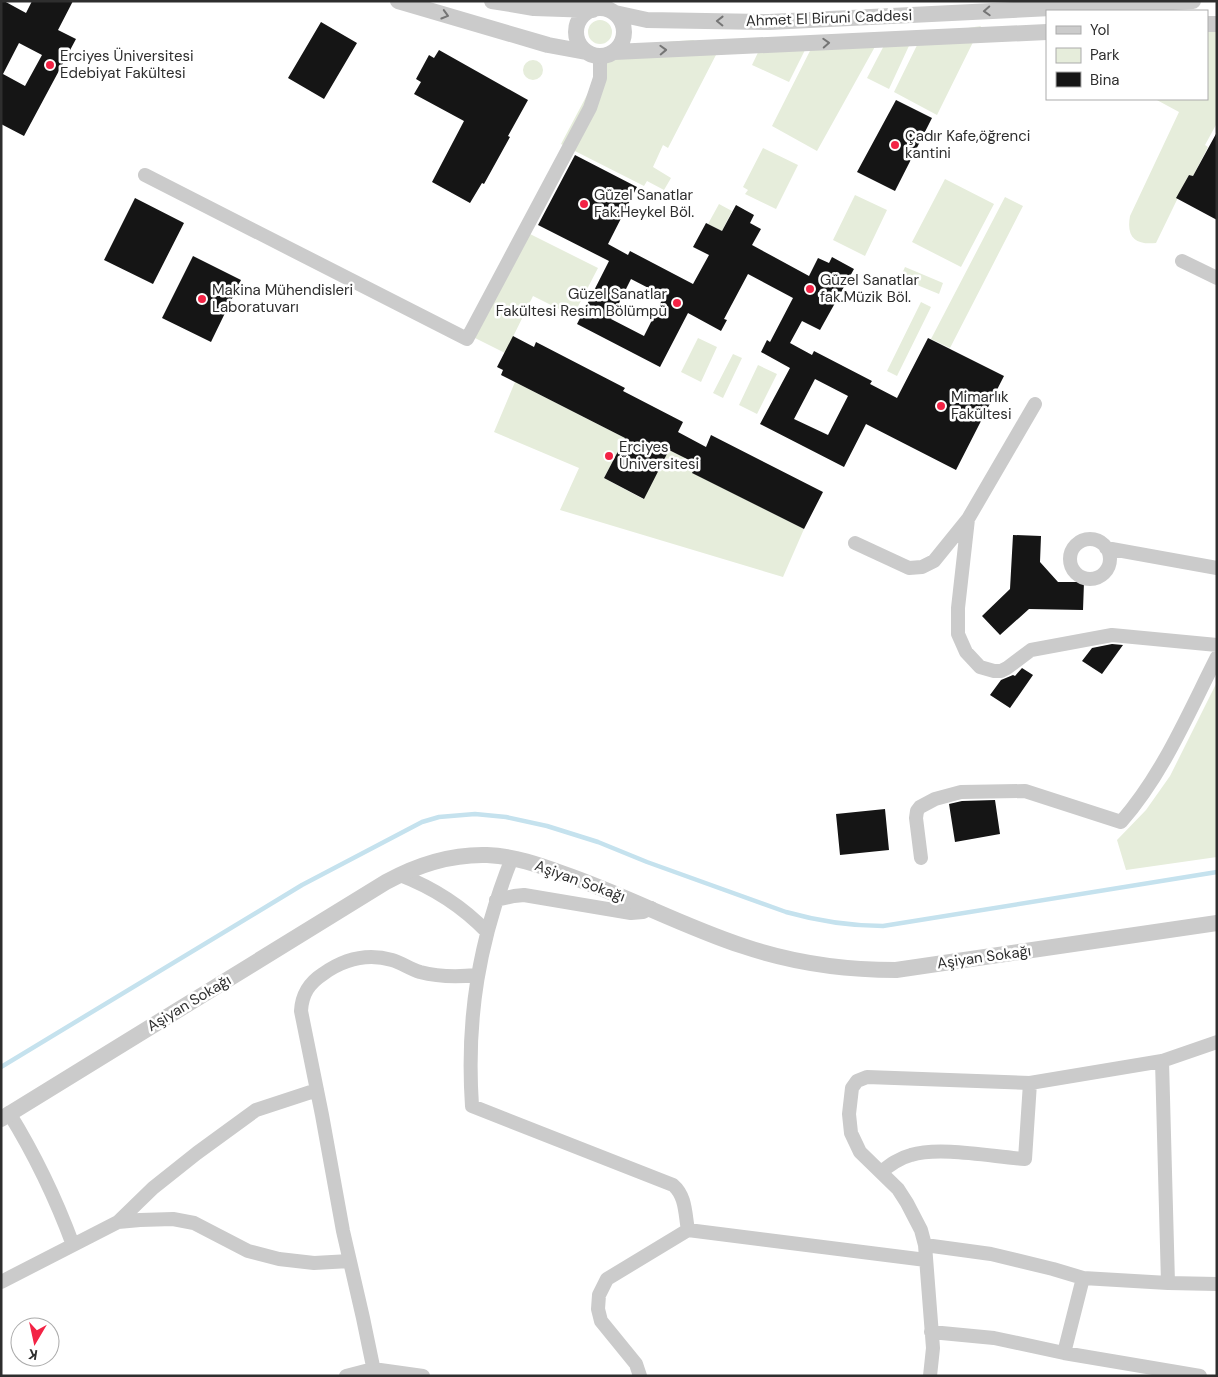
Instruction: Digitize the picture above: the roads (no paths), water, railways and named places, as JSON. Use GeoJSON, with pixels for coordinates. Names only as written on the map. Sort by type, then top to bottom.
{"type":"FeatureCollection","features":[{"type":"Feature","properties":{"kind":"street","name":"Ahmet El Biruni Caddesi"},"geometry":{"type":"LineString","coordinates":[[398,1],[548,45],[600,53],[1046,32]]}},
{"type":"Feature","properties":{"kind":"street"},"geometry":{"type":"LineString","coordinates":[[492,1],[558,9],[608,10],[615,13],[623,25],[624,33],[620,47],[600,53],[578,40],[578,25],[586,13],[593,10]]}},
{"type":"Feature","properties":{"kind":"street","name":"Ahmet El Biruni Caddesi"},"geometry":{"type":"LineString","coordinates":[[615,13],[647,20],[769,22],[1046,4],[1193,1]]}},
{"type":"Feature","properties":{"kind":"street"},"geometry":{"type":"LineString","coordinates":[[145,175],[467,339],[590,108],[598,88],[600,53]]}},
{"type":"Feature","properties":{"kind":"street"},"geometry":{"type":"LineString","coordinates":[[1182,261],[1217,278]]}},
{"type":"Feature","properties":{"kind":"street"},"geometry":{"type":"LineString","coordinates":[[855,543],[909,568],[922,567],[934,561],[968,519],[1035,404]]}},
{"type":"Feature","properties":{"kind":"street"},"geometry":{"type":"LineString","coordinates":[[968,519],[958,608],[958,634],[966,652],[980,667],[994,672],[1001,671],[1008,668],[1031,650],[1112,635],[1217,645]]}},
{"type":"Feature","properties":{"kind":"street"},"geometry":{"type":"LineString","coordinates":[[1106,548],[1217,568]]}},
{"type":"Feature","properties":{"kind":"street"},"geometry":{"type":"LineString","coordinates":[[921,858],[916,818],[917,811],[920,807],[936,799],[961,792],[1025,792],[1121,822],[1147,791],[1217,658]]}},
{"type":"Feature","properties":{"kind":"street","name":"Aşiyan Sokağı"},"geometry":{"type":"LineString","coordinates":[[5,1116],[400,875],[428,863],[448,858],[478,855],[512,858],[570,876],[720,937],[771,955],[824,966],[896,970],[1217,923]]}},
{"type":"Feature","properties":{"kind":"street"},"geometry":{"type":"LineString","coordinates":[[512,858],[496,900],[477,975],[470,1041],[472,1106],[673,1185],[681,1193],[688,1230]]}},
{"type":"Feature","properties":{"kind":"street"},"geometry":{"type":"LineString","coordinates":[[400,875],[420,882],[456,903],[487,932]]}},
{"type":"Feature","properties":{"kind":"street"},"geometry":{"type":"LineString","coordinates":[[496,900],[524,895],[631,913],[643,912],[651,908]]}},
{"type":"Feature","properties":{"kind":"street"},"geometry":{"type":"LineString","coordinates":[[374,1372],[343,1231],[301,1011],[304,995],[307,989],[321,975],[352,959],[371,957],[394,961],[406,967],[448,977],[477,975]]}},
{"type":"Feature","properties":{"kind":"street"},"geometry":{"type":"LineString","coordinates":[[930,1376],[933,1348],[925,1245],[915,1216],[898,1189],[860,1152],[851,1133],[849,1124],[850,1101],[854,1084],[861,1078],[867,1077],[1030,1083],[1162,1061],[1217,1042]]}},
{"type":"Feature","properties":{"kind":"street"},"geometry":{"type":"LineString","coordinates":[[1162,1061],[1168,1282]]}},
{"type":"Feature","properties":{"kind":"street"},"geometry":{"type":"LineString","coordinates":[[881,1172],[894,1162],[909,1155],[930,1151],[1025,1160],[1030,1083]]}},
{"type":"Feature","properties":{"kind":"street"},"geometry":{"type":"LineString","coordinates":[[1,1282],[118,1222],[153,1188],[256,1110],[317,1090]]}},
{"type":"Feature","properties":{"kind":"street"},"geometry":{"type":"LineString","coordinates":[[5,1116],[46,1178],[73,1245]]}},
{"type":"Feature","properties":{"kind":"street"},"geometry":{"type":"LineString","coordinates":[[118,1222],[173,1219],[203,1227],[248,1251],[264,1256],[314,1263],[350,1262]]}},
{"type":"Feature","properties":{"kind":"street"},"geometry":{"type":"LineString","coordinates":[[640,1376],[636,1364],[601,1322],[598,1309],[599,1295],[607,1279],[688,1230],[926,1260]]}},
{"type":"Feature","properties":{"kind":"street"},"geometry":{"type":"LineString","coordinates":[[925,1245],[999,1256],[1083,1278],[1217,1284]]}},
{"type":"Feature","properties":{"kind":"street"},"geometry":{"type":"LineString","coordinates":[[1064,1353],[1083,1278]]}},
{"type":"Feature","properties":{"kind":"street"},"geometry":{"type":"LineString","coordinates":[[932,1332],[994,1338],[1064,1353],[1200,1376]]}},
{"type":"Feature","properties":{"kind":"street"},"geometry":{"type":"LineString","coordinates":[[346,1376],[374,1372],[423,1376]]}},
{"type":"Feature","properties":{"kind":"waterway"},"geometry":{"type":"LineString","coordinates":[[1,1067],[302,885],[422,822],[439,817],[475,814],[506,817],[547,826],[598,842],[647,862],[786,912],[810,918],[858,925],[883,926],[1217,872]]}},
{"type":"Feature","properties":{"kind":"place","name":"Erciyes Üniversitesi Edebiyat Fakültesi"},"geometry":{"type":"Point","coordinates":[50,65]}},
{"type":"Feature","properties":{"kind":"place","name":"Çadır Kafe,öğrenci kantini"},"geometry":{"type":"Point","coordinates":[895,145]}},
{"type":"Feature","properties":{"kind":"place","name":"Güzel Sanatlar Fak.Heykel Böl."},"geometry":{"type":"Point","coordinates":[584,204]}},
{"type":"Feature","properties":{"kind":"place","name":"Güzel Sanatlar fak.Müzik Böl."},"geometry":{"type":"Point","coordinates":[810,289]}},
{"type":"Feature","properties":{"kind":"place","name":"Makina Mühendisleri Laboratuvarı"},"geometry":{"type":"Point","coordinates":[202,299]}},
{"type":"Feature","properties":{"kind":"place","name":"Güzel Sanatlar Fakültesi Resim Bölümpü"},"geometry":{"type":"Point","coordinates":[677,303]}},
{"type":"Feature","properties":{"kind":"place","name":"Mimarlık Fakültesi"},"geometry":{"type":"Point","coordinates":[941,406]}},
{"type":"Feature","properties":{"kind":"place","name":"Erciyes Üniversitesi"},"geometry":{"type":"Point","coordinates":[609,456]}}]}
